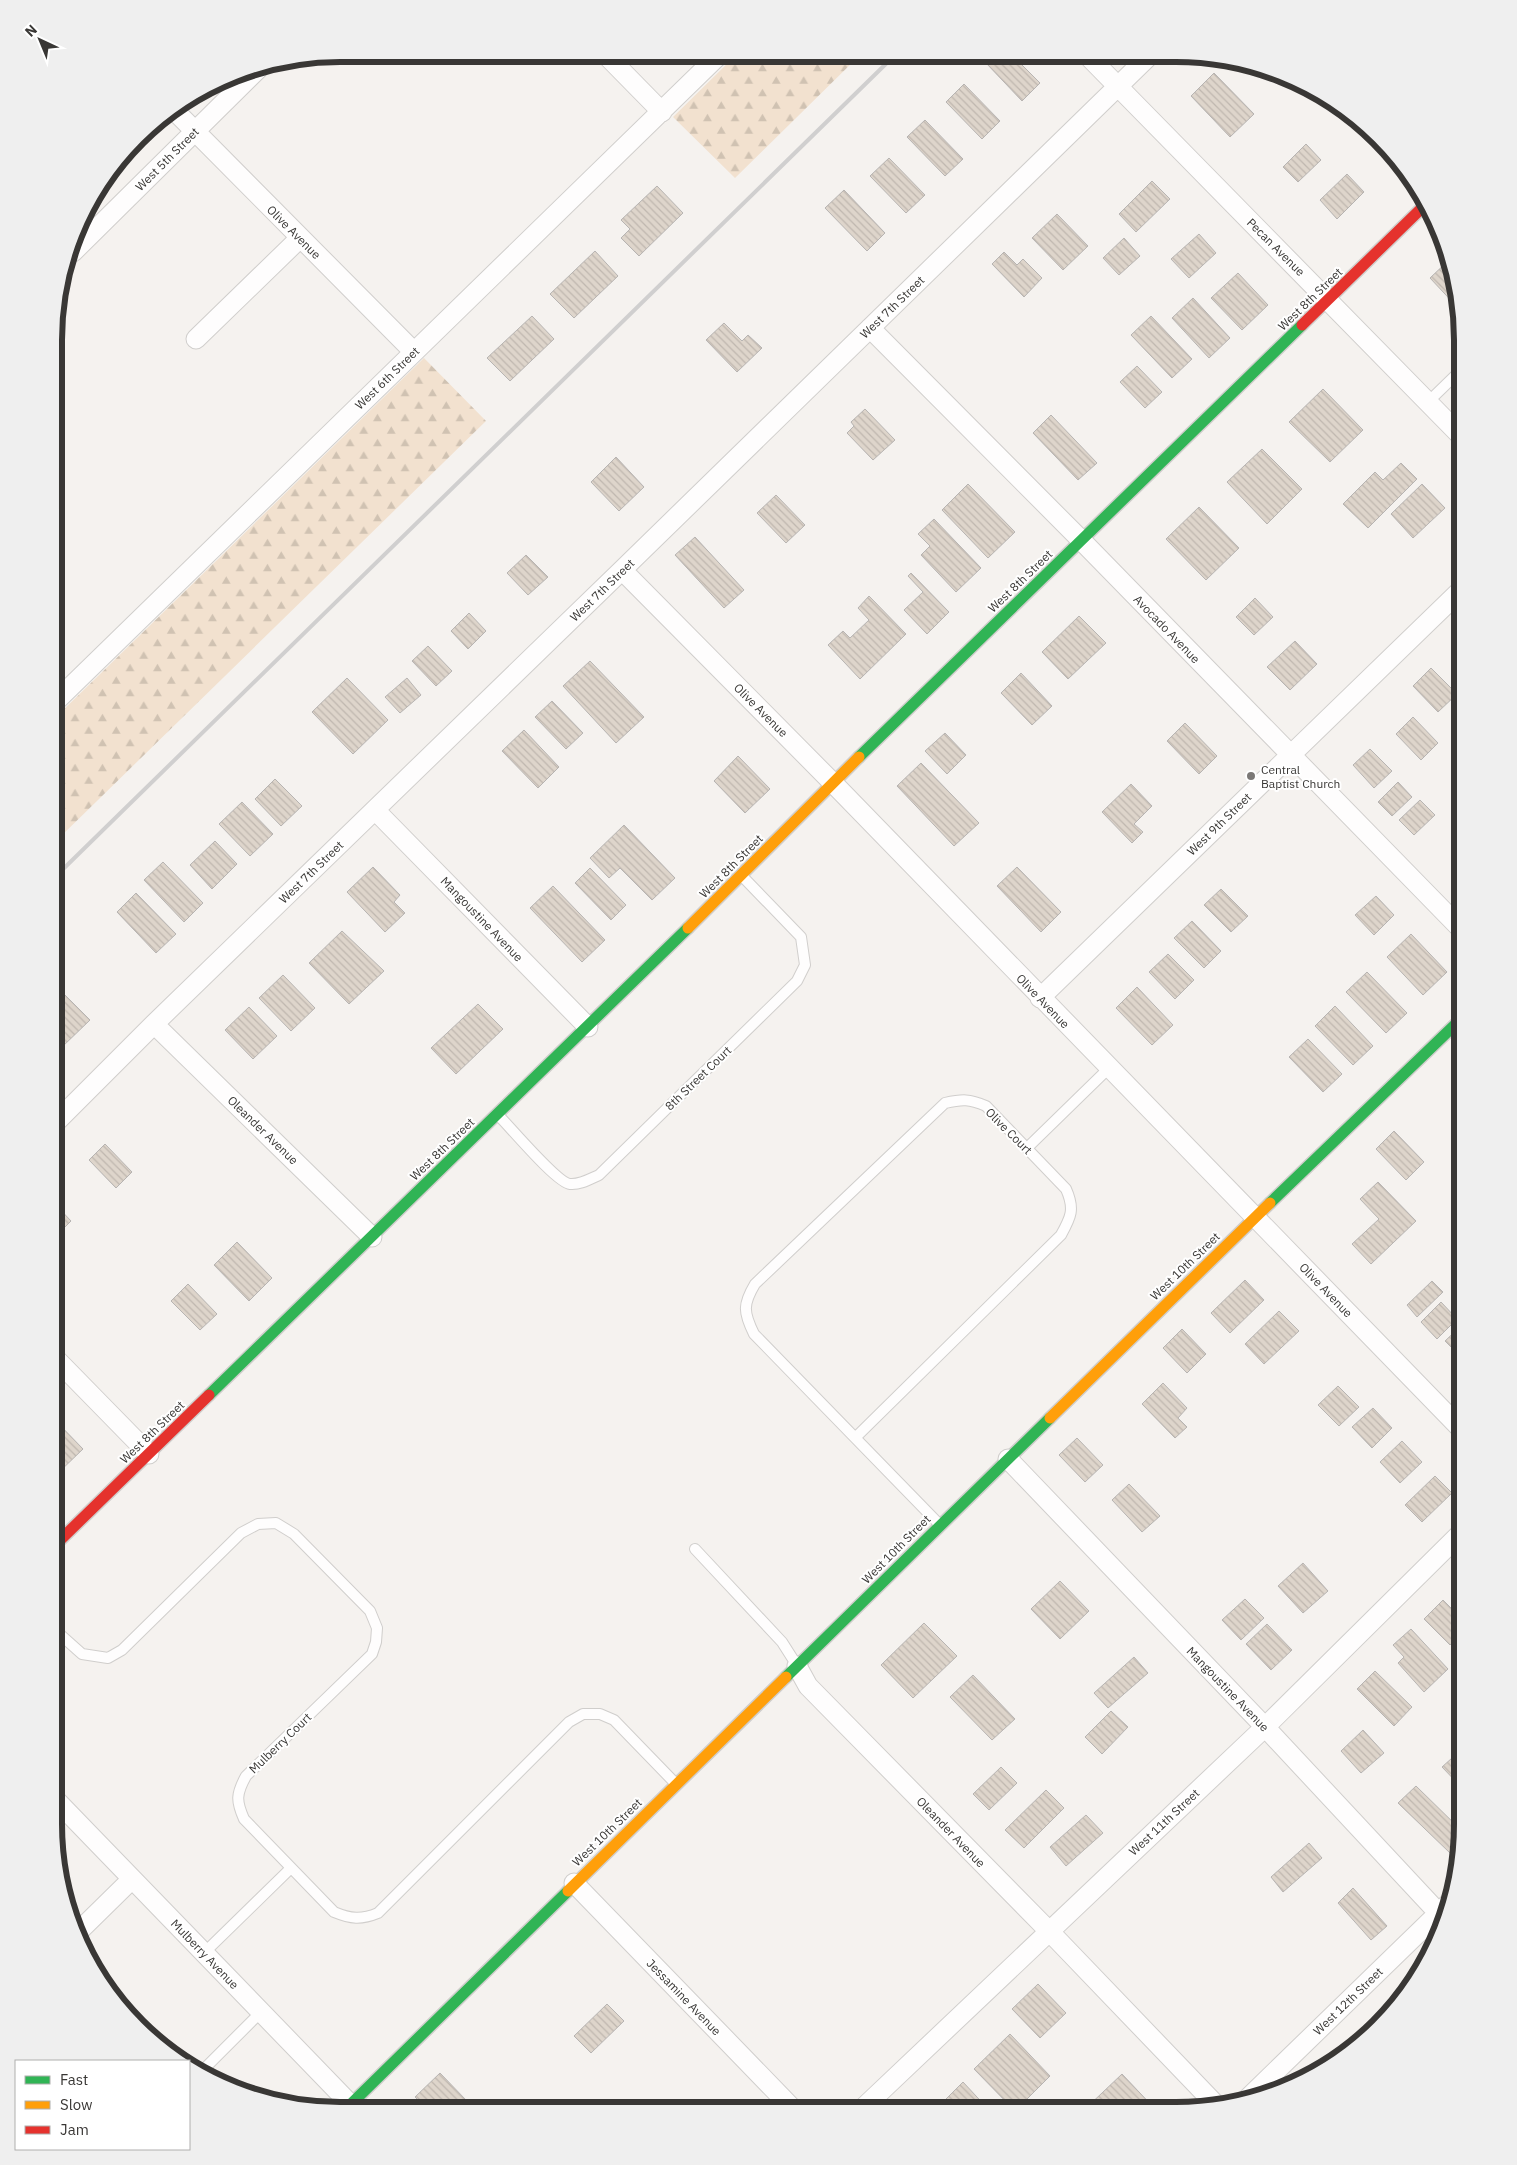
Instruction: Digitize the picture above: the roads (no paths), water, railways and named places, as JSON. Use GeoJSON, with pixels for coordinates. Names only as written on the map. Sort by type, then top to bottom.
{"type":"FeatureCollection","features":[{"type":"Feature","properties":{"kind":"street"},"geometry":{"type":"LineString","coordinates":[[615,63],[662,112]]}},
{"type":"Feature","properties":{"kind":"street","name":"West 6th Street"},"geometry":{"type":"LineString","coordinates":[[63,694],[711,63]]}},
{"type":"Feature","properties":{"kind":"street","name":"Pecan Avenue"},"geometry":{"type":"LineString","coordinates":[[1095,63],[1454,429]]}},
{"type":"Feature","properties":{"kind":"street","name":"West 7th Street"},"geometry":{"type":"LineString","coordinates":[[63,1115],[154,1024],[1142,63]]}},
{"type":"Feature","properties":{"kind":"street","name":"West 5th Street"},"geometry":{"type":"LineString","coordinates":[[78,248],[249,78]]}},
{"type":"Feature","properties":{"kind":"street","name":"Olive Avenue"},"geometry":{"type":"LineString","coordinates":[[178,114],[414,352]]}},
{"type":"Feature","properties":{"kind":"street","name":"West 8th Street"},"geometry":{"type":"LineString","coordinates":[[63,1537],[588,1027],[1081,540],[1329,300],[1421,208]]}},
{"type":"Feature","properties":{"kind":"street"},"geometry":{"type":"LineString","coordinates":[[196,339],[300,238]]}},
{"type":"Feature","properties":{"kind":"street","name":"Avocado Avenue"},"geometry":{"type":"LineString","coordinates":[[870,328],[1081,540],[1289,756],[1454,923]]}},
{"type":"Feature","properties":{"kind":"street","name":"Olive Avenue"},"geometry":{"type":"LineString","coordinates":[[622,570],[834,783],[1040,998],[1256,1216],[1454,1422]]}},
{"type":"Feature","properties":{"kind":"street","name":"West 9th Street"},"geometry":{"type":"LineString","coordinates":[[1040,998],[1454,597]]}},
{"type":"Feature","properties":{"kind":"street","name":"Mangoustine Avenue"},"geometry":{"type":"LineString","coordinates":[[375,810],[588,1027]]}},
{"type":"Feature","properties":{"kind":"street","name":"Oleander Avenue"},"geometry":{"type":"LineString","coordinates":[[154,1024],[372,1237]]}},
{"type":"Feature","properties":{"kind":"street","name":"West 10th Street"},"geometry":{"type":"LineString","coordinates":[[357,2102],[574,1883],[1256,1216],[1454,1026]]}},
{"type":"Feature","properties":{"kind":"street"},"geometry":{"type":"LineString","coordinates":[[63,1367],[149,1454]]}},
{"type":"Feature","properties":{"kind":"street","name":"Mangoustine Avenue"},"geometry":{"type":"LineString","coordinates":[[1008,1459],[1265,1727],[1442,1907]]}},
{"type":"Feature","properties":{"kind":"street","name":"West 11th Street"},"geometry":{"type":"LineString","coordinates":[[869,2102],[1265,1727],[1454,1539]]}},
{"type":"Feature","properties":{"kind":"street","name":"Oleander Avenue"},"geometry":{"type":"LineString","coordinates":[[797,1666],[808,1686],[1049,1931],[1211,2100]]}},
{"type":"Feature","properties":{"kind":"street","name":"Mulberry Avenue"},"geometry":{"type":"LineString","coordinates":[[63,1807],[349,2102]]}},
{"type":"Feature","properties":{"kind":"street"},"geometry":{"type":"LineString","coordinates":[[83,1928],[132,1879]]}},
{"type":"Feature","properties":{"kind":"street","name":"Jessamine Avenue"},"geometry":{"type":"LineString","coordinates":[[574,1883],[786,2102]]}},
{"type":"Feature","properties":{"kind":"street","name":"West 12th Street"},"geometry":{"type":"LineString","coordinates":[[1256,2091],[1438,1918]]}},
{"type":"Feature","properties":{"kind":"lane"},"geometry":{"type":"LineString","coordinates":[[1428,402],[1454,377]]}},
{"type":"Feature","properties":{"kind":"lane","name":"8th Street Court"},"geometry":{"type":"LineString","coordinates":[[498,1114],[556,1176],[568,1184],[586,1182],[599,1175],[797,981],[805,965],[801,938],[741,875]]}},
{"type":"Feature","properties":{"kind":"lane"},"geometry":{"type":"LineString","coordinates":[[1027,1148],[1109,1068]]}},
{"type":"Feature","properties":{"kind":"lane","name":"Olive Court"},"geometry":{"type":"LineString","coordinates":[[856,1437],[1061,1235],[1070,1218],[1072,1202],[1066,1189],[986,1106],[970,1100],[944,1103],[755,1284],[746,1300],[746,1318],[754,1334],[940,1525]]}},
{"type":"Feature","properties":{"kind":"lane","name":"Mulberry Court"},"geometry":{"type":"LineString","coordinates":[[63,1638],[82,1654],[108,1658],[122,1650],[242,1533],[258,1524],[276,1523],[294,1534],[370,1611],[377,1628],[376,1642],[372,1654],[246,1776],[239,1789],[238,1804],[244,1819],[334,1912],[350,1919],[364,1919],[378,1913],[569,1722],[583,1714],[600,1714],[614,1720],[676,1784]]}},
{"type":"Feature","properties":{"kind":"lane","name":"Oleander Avenue"},"geometry":{"type":"LineString","coordinates":[[695,1549],[782,1642],[797,1666]]}},
{"type":"Feature","properties":{"kind":"lane"},"geometry":{"type":"LineString","coordinates":[[204,1954],[292,1868]]}},
{"type":"Feature","properties":{"kind":"lane"},"geometry":{"type":"LineString","coordinates":[[206,2067],[262,2011]]}},
{"type":"Feature","properties":{"kind":"railway"},"geometry":{"type":"LineString","coordinates":[[63,869],[887,63]]}},
{"type":"Feature","properties":{"kind":"place","name":"Central Baptist Church"},"geometry":{"type":"Point","coordinates":[1251,776]}}]}
